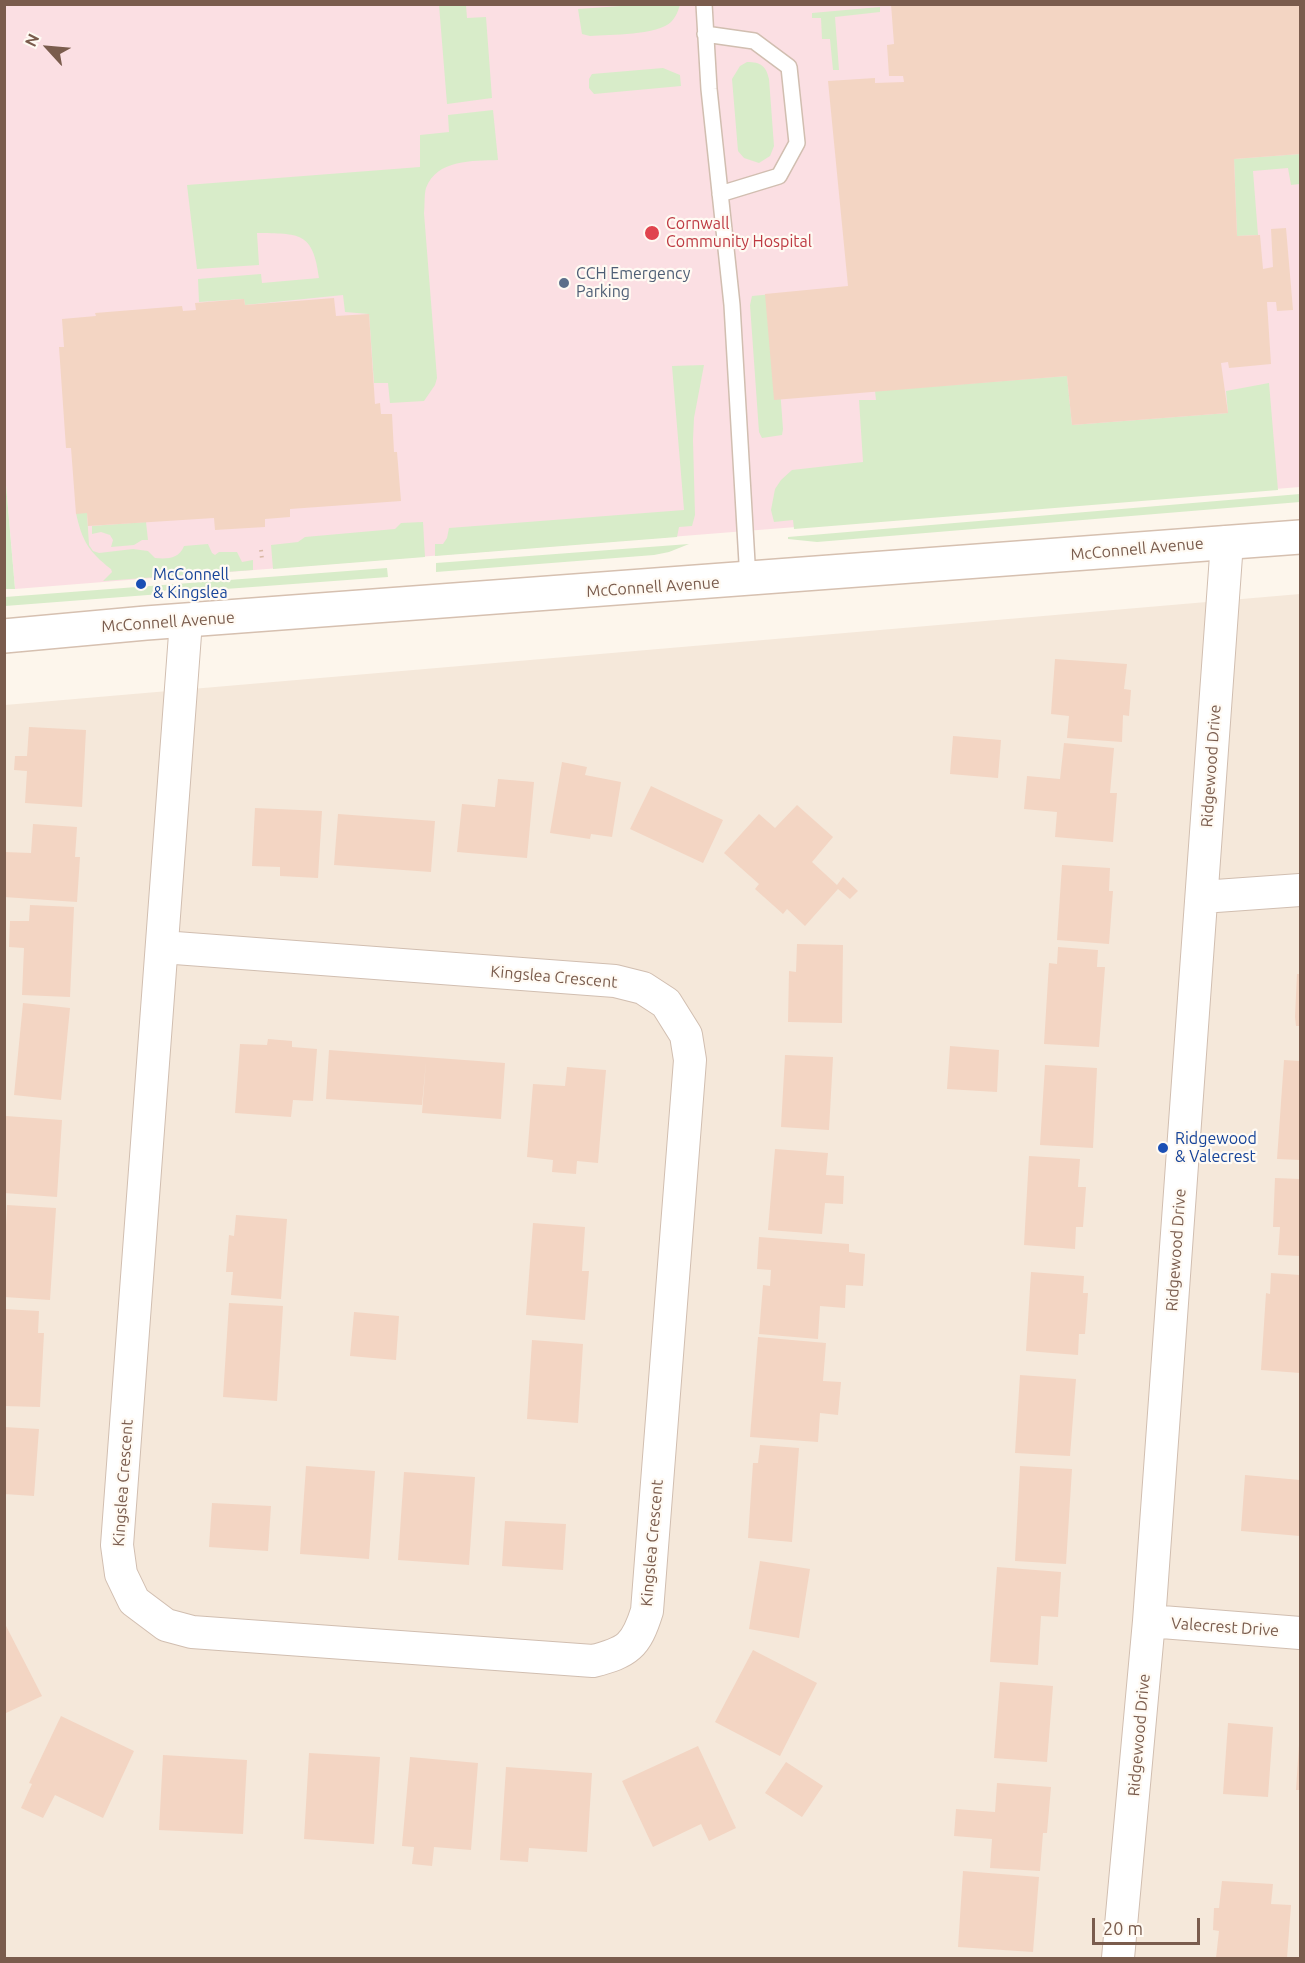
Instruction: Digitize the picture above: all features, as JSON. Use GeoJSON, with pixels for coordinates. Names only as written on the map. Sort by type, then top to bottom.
{"type":"FeatureCollection","features":[{"type":"Feature","properties":{"kind":"main road","name":"McConnell Avenue"},"geometry":{"type":"LineString","coordinates":[[4,636],[1300,537]]}},
{"type":"Feature","properties":{"kind":"street","name":"Ridgewood Drive"},"geometry":{"type":"LineString","coordinates":[[1118,1959],[1149,1621],[1227,542]]}},
{"type":"Feature","properties":{"kind":"street","name":"Kingslea Crescent"},"geometry":{"type":"LineString","coordinates":[[162,947],[615,981],[643,988],[666,1003],[686,1035],[690,1060],[647,1611],[640,1634],[619,1654],[593,1661],[192,1632],[166,1625],[134,1601],[121,1574],[117,1545],[186,621]]}},
{"type":"Feature","properties":{"kind":"street"},"geometry":{"type":"LineString","coordinates":[[1202,897],[1300,890]]}},
{"type":"Feature","properties":{"kind":"street","name":"Valecrest Drive"},"geometry":{"type":"LineString","coordinates":[[1149,1621],[1300,1633]]}},
{"type":"Feature","properties":{"kind":"lane"},"geometry":{"type":"LineString","coordinates":[[704,4],[709,89],[732,305],[748,580]]}},
{"type":"Feature","properties":{"kind":"lane"},"geometry":{"type":"LineString","coordinates":[[705,34],[754,41],[789,67],[797,143],[779,176],[720,194]]}},
{"type":"Feature","properties":{"kind":"path"},"geometry":{"type":"LineString","coordinates":[[261,550],[262,559]]}},
{"type":"Feature","properties":{"kind":"shaded area","name":"Cornwall Community Hospital"},"geometry":{"type":"Polygon","coordinates":[[[4,5],[1300,5],[1300,487],[15,589],[4,462],[4,5]]]}},
{"type":"Feature","properties":{"kind":"shaded area"},"geometry":{"type":"Polygon","coordinates":[[[1300,594],[1300,1958],[5,1958],[5,705],[1300,594]]]}},
{"type":"Feature","properties":{"kind":"green space"},"geometry":{"type":"Polygon","coordinates":[[[439,5],[466,5],[467,18],[486,17],[492,98],[447,104],[439,5]]]}},
{"type":"Feature","properties":{"kind":"green space"},"geometry":{"type":"Polygon","coordinates":[[[680,5],[671,22],[655,30],[590,36],[582,34],[578,9],[680,5]]]}},
{"type":"Feature","properties":{"kind":"green space"},"geometry":{"type":"Polygon","coordinates":[[[880,7],[880,12],[835,17],[839,70],[833,70],[830,39],[822,39],[821,18],[812,18],[812,13],[880,7]]]}},
{"type":"Feature","properties":{"kind":"green space"},"geometry":{"type":"Polygon","coordinates":[[[747,62],[762,66],[769,79],[774,146],[770,156],[759,163],[744,158],[738,151],[732,79],[740,66],[747,62]]]}},
{"type":"Feature","properties":{"kind":"green space"},"geometry":{"type":"Polygon","coordinates":[[[663,68],[680,75],[681,86],[594,94],[589,88],[589,79],[592,74],[663,68]]]}},
{"type":"Feature","properties":{"kind":"green space"},"geometry":{"type":"Polygon","coordinates":[[[493,110],[498,160],[467,162],[447,167],[431,179],[426,188],[424,213],[437,378],[424,401],[390,403],[388,383],[374,383],[369,314],[345,312],[343,295],[245,305],[244,299],[199,302],[198,279],[261,274],[262,283],[319,278],[313,251],[308,243],[293,235],[284,234],[257,233],[259,265],[197,269],[187,185],[420,167],[420,135],[449,132],[448,115],[493,110]]]}},
{"type":"Feature","properties":{"kind":"green space"},"geometry":{"type":"Polygon","coordinates":[[[1300,154],[1300,184],[1291,185],[1288,168],[1253,171],[1258,235],[1237,236],[1234,159],[1300,154]]]}},
{"type":"Feature","properties":{"kind":"green space"},"geometry":{"type":"Polygon","coordinates":[[[773,294],[783,429],[782,435],[762,438],[759,432],[750,305],[752,296],[773,294]]]}},
{"type":"Feature","properties":{"kind":"green space"},"geometry":{"type":"Polygon","coordinates":[[[704,365],[694,418],[695,515],[692,526],[679,527],[677,537],[435,556],[435,544],[443,544],[449,528],[684,510],[672,366],[704,365]]]}},
{"type":"Feature","properties":{"kind":"green space"},"geometry":{"type":"Polygon","coordinates":[[[1067,376],[1072,425],[1228,413],[1226,391],[1269,383],[1278,490],[794,529],[793,520],[774,522],[771,510],[775,489],[792,470],[863,462],[859,400],[876,400],[875,391],[1067,376]]]}},
{"type":"Feature","properties":{"kind":"green space"},"geometry":{"type":"Polygon","coordinates":[[[4,462],[15,589],[4,589],[4,462]]]}},
{"type":"Feature","properties":{"kind":"green space"},"geometry":{"type":"Polygon","coordinates":[[[1300,494],[1300,502],[817,542],[788,539],[788,537],[1300,494]]]}},
{"type":"Feature","properties":{"kind":"green space"},"geometry":{"type":"Polygon","coordinates":[[[76,513],[87,513],[89,545],[93,551],[99,553],[133,549],[148,551],[155,558],[168,558],[179,554],[184,546],[208,544],[215,555],[219,552],[237,552],[242,562],[253,560],[253,570],[103,581],[112,572],[111,569],[97,557],[88,545],[76,513]]]}},
{"type":"Feature","properties":{"kind":"green space"},"geometry":{"type":"Polygon","coordinates":[[[146,522],[148,540],[142,540],[134,545],[111,547],[113,540],[110,535],[101,532],[92,534],[92,526],[146,522]]]}},
{"type":"Feature","properties":{"kind":"green space"},"geometry":{"type":"Polygon","coordinates":[[[423,522],[425,557],[273,569],[271,545],[298,542],[305,537],[395,529],[401,523],[423,522]]]}},
{"type":"Feature","properties":{"kind":"green space"},"geometry":{"type":"Polygon","coordinates":[[[689,544],[654,555],[436,572],[436,563],[689,544]]]}},
{"type":"Feature","properties":{"kind":"green space"},"geometry":{"type":"Polygon","coordinates":[[[387,568],[388,577],[171,593],[166,590],[161,594],[5,606],[5,597],[387,568]]]}},
{"type":"Feature","properties":{"kind":"building"},"geometry":{"type":"Polygon","coordinates":[[[891,4],[1300,4],[1300,154],[1234,159],[1237,236],[1260,235],[1263,269],[1273,267],[1271,229],[1286,228],[1293,310],[1277,311],[1276,302],[1267,302],[1271,364],[1229,368],[1228,362],[1221,363],[1228,413],[1072,425],[1067,376],[774,400],[765,294],[848,286],[828,81],[875,78],[875,83],[904,82],[903,76],[889,76],[887,45],[894,44],[891,4]]]}},
{"type":"Feature","properties":{"kind":"building"},"geometry":{"type":"Polygon","coordinates":[[[334,298],[336,316],[369,314],[375,404],[380,403],[381,414],[392,414],[394,452],[397,452],[401,501],[290,509],[290,517],[265,519],[265,527],[215,530],[214,518],[88,526],[87,513],[76,514],[71,448],[66,448],[59,347],[64,347],[62,319],[96,316],[95,313],[182,306],[183,311],[196,310],[195,303],[244,299],[245,305],[334,298]]]}},
{"type":"Feature","properties":{"kind":"building"},"geometry":{"type":"Polygon","coordinates":[[[1055,659],[1127,664],[1124,689],[1131,690],[1129,716],[1123,715],[1122,742],[1067,738],[1069,716],[1051,714],[1055,659]]]}},
{"type":"Feature","properties":{"kind":"building"},"geometry":{"type":"Polygon","coordinates":[[[29,727],[86,730],[82,807],[25,803],[27,771],[14,770],[15,756],[27,756],[29,727]]]}},
{"type":"Feature","properties":{"kind":"building"},"geometry":{"type":"Polygon","coordinates":[[[953,736],[1001,740],[998,778],[950,774],[953,736]]]}},
{"type":"Feature","properties":{"kind":"building"},"geometry":{"type":"Polygon","coordinates":[[[1064,743],[1114,748],[1110,793],[1117,793],[1113,842],[1055,837],[1057,812],[1024,809],[1027,776],[1060,779],[1064,743]]]}},
{"type":"Feature","properties":{"kind":"building"},"geometry":{"type":"Polygon","coordinates":[[[562,762],[587,767],[585,775],[621,782],[612,837],[591,834],[590,839],[550,833],[562,762]]]}},
{"type":"Feature","properties":{"kind":"building"},"geometry":{"type":"Polygon","coordinates":[[[498,779],[534,782],[527,858],[457,852],[462,804],[495,807],[498,779]]]}},
{"type":"Feature","properties":{"kind":"building"},"geometry":{"type":"Polygon","coordinates":[[[651,786],[723,820],[703,863],[630,829],[651,786]]]}},
{"type":"Feature","properties":{"kind":"building"},"geometry":{"type":"Polygon","coordinates":[[[797,805],[833,837],[812,862],[837,885],[843,877],[858,891],[850,899],[838,889],[805,926],[787,909],[783,914],[755,889],[759,884],[724,853],[759,814],[775,828],[797,805]]]}},
{"type":"Feature","properties":{"kind":"building"},"geometry":{"type":"Polygon","coordinates":[[[255,808],[322,811],[318,878],[280,876],[280,867],[252,866],[255,808]]]}},
{"type":"Feature","properties":{"kind":"building"},"geometry":{"type":"Polygon","coordinates":[[[338,814],[435,821],[431,872],[334,865],[338,814]]]}},
{"type":"Feature","properties":{"kind":"building"},"geometry":{"type":"Polygon","coordinates":[[[33,824],[77,827],[75,857],[80,857],[77,902],[4,897],[4,852],[31,853],[33,824]]]}},
{"type":"Feature","properties":{"kind":"building"},"geometry":{"type":"Polygon","coordinates":[[[1062,865],[1110,868],[1109,891],[1113,891],[1109,944],[1057,940],[1062,865]]]}},
{"type":"Feature","properties":{"kind":"building"},"geometry":{"type":"Polygon","coordinates":[[[30,905],[74,907],[70,997],[22,995],[24,948],[9,947],[10,921],[29,921],[30,905]]]}},
{"type":"Feature","properties":{"kind":"building"},"geometry":{"type":"Polygon","coordinates":[[[797,944],[843,945],[842,1023],[788,1022],[789,971],[796,972],[797,944]]]}},
{"type":"Feature","properties":{"kind":"building"},"geometry":{"type":"Polygon","coordinates":[[[1058,947],[1098,950],[1097,967],[1105,967],[1099,1047],[1044,1044],[1049,963],[1057,964],[1058,947]]]}},
{"type":"Feature","properties":{"kind":"building"},"geometry":{"type":"Polygon","coordinates":[[[1297,974],[1300,974],[1300,1026],[1296,1026],[1295,1017],[1297,974]]]}},
{"type":"Feature","properties":{"kind":"building"},"geometry":{"type":"Polygon","coordinates":[[[23,1003],[70,1008],[61,1100],[14,1095],[23,1003]]]}},
{"type":"Feature","properties":{"kind":"building"},"geometry":{"type":"Polygon","coordinates":[[[268,1039],[292,1041],[292,1047],[317,1049],[313,1101],[293,1100],[291,1117],[235,1113],[240,1044],[267,1045],[268,1039]]]}},
{"type":"Feature","properties":{"kind":"building"},"geometry":{"type":"Polygon","coordinates":[[[950,1046],[999,1050],[997,1092],[947,1089],[950,1046]]]}},
{"type":"Feature","properties":{"kind":"building"},"geometry":{"type":"Polygon","coordinates":[[[329,1050],[505,1063],[501,1119],[422,1113],[426,1061],[422,1105],[326,1099],[329,1050]]]}},
{"type":"Feature","properties":{"kind":"building"},"geometry":{"type":"Polygon","coordinates":[[[785,1055],[833,1057],[829,1130],[781,1127],[785,1055]]]}},
{"type":"Feature","properties":{"kind":"building"},"geometry":{"type":"Polygon","coordinates":[[[1284,1060],[1300,1061],[1300,1160],[1277,1159],[1284,1060]]]}},
{"type":"Feature","properties":{"kind":"building"},"geometry":{"type":"Polygon","coordinates":[[[1045,1065],[1097,1068],[1093,1148],[1040,1145],[1045,1065]]]}},
{"type":"Feature","properties":{"kind":"building"},"geometry":{"type":"Polygon","coordinates":[[[567,1067],[606,1070],[598,1163],[577,1161],[576,1174],[552,1172],[553,1160],[527,1157],[533,1084],[565,1086],[567,1067]]]}},
{"type":"Feature","properties":{"kind":"building"},"geometry":{"type":"Polygon","coordinates":[[[6,1116],[62,1120],[57,1197],[4,1193],[6,1116]]]}},
{"type":"Feature","properties":{"kind":"building"},"geometry":{"type":"Polygon","coordinates":[[[775,1149],[828,1153],[826,1175],[844,1176],[843,1204],[825,1203],[822,1234],[768,1230],[775,1149]]]}},
{"type":"Feature","properties":{"kind":"building"},"geometry":{"type":"Polygon","coordinates":[[[1029,1156],[1080,1159],[1078,1187],[1086,1187],[1083,1227],[1076,1227],[1075,1249],[1024,1245],[1029,1156]]]}},
{"type":"Feature","properties":{"kind":"building"},"geometry":{"type":"Polygon","coordinates":[[[1275,1178],[1300,1179],[1300,1256],[1278,1255],[1280,1227],[1273,1227],[1275,1178]]]}},
{"type":"Feature","properties":{"kind":"building"},"geometry":{"type":"Polygon","coordinates":[[[7,1205],[56,1208],[50,1300],[4,1297],[4,1225],[6,1225],[7,1205]]]}},
{"type":"Feature","properties":{"kind":"building"},"geometry":{"type":"Polygon","coordinates":[[[236,1215],[287,1219],[281,1299],[231,1295],[233,1272],[226,1272],[229,1235],[234,1236],[236,1215]]]}},
{"type":"Feature","properties":{"kind":"building"},"geometry":{"type":"Polygon","coordinates":[[[533,1223],[585,1227],[582,1271],[589,1271],[585,1320],[526,1315],[533,1223]]]}},
{"type":"Feature","properties":{"kind":"building"},"geometry":{"type":"Polygon","coordinates":[[[759,1237],[849,1244],[849,1252],[865,1254],[863,1286],[846,1285],[845,1308],[820,1306],[818,1339],[759,1334],[763,1285],[770,1286],[771,1270],[757,1269],[759,1237]]]}},
{"type":"Feature","properties":{"kind":"building"},"geometry":{"type":"Polygon","coordinates":[[[1031,1272],[1084,1276],[1083,1293],[1088,1293],[1085,1334],[1079,1334],[1078,1355],[1026,1351],[1031,1272]]]}},
{"type":"Feature","properties":{"kind":"building"},"geometry":{"type":"Polygon","coordinates":[[[1271,1273],[1300,1275],[1300,1373],[1261,1370],[1266,1293],[1270,1294],[1271,1273]]]}},
{"type":"Feature","properties":{"kind":"building"},"geometry":{"type":"Polygon","coordinates":[[[229,1303],[283,1306],[277,1401],[223,1397],[229,1303]]]}},
{"type":"Feature","properties":{"kind":"building"},"geometry":{"type":"Polygon","coordinates":[[[4,1309],[39,1311],[38,1333],[44,1333],[40,1407],[4,1406],[4,1309]]]}},
{"type":"Feature","properties":{"kind":"building"},"geometry":{"type":"Polygon","coordinates":[[[354,1312],[399,1316],[396,1360],[350,1356],[354,1312]]]}},
{"type":"Feature","properties":{"kind":"building"},"geometry":{"type":"Polygon","coordinates":[[[758,1337],[826,1343],[823,1381],[841,1382],[838,1415],[820,1413],[818,1442],[750,1437],[758,1337]]]}},
{"type":"Feature","properties":{"kind":"building"},"geometry":{"type":"Polygon","coordinates":[[[532,1340],[583,1344],[578,1423],[527,1419],[532,1340]]]}},
{"type":"Feature","properties":{"kind":"building"},"geometry":{"type":"Polygon","coordinates":[[[1020,1375],[1076,1379],[1070,1456],[1015,1453],[1020,1375]]]}},
{"type":"Feature","properties":{"kind":"building"},"geometry":{"type":"Polygon","coordinates":[[[4,1427],[39,1429],[34,1496],[4,1494],[4,1427]]]}},
{"type":"Feature","properties":{"kind":"building"},"geometry":{"type":"Polygon","coordinates":[[[760,1445],[799,1448],[792,1542],[748,1538],[753,1463],[758,1463],[760,1445]]]}},
{"type":"Feature","properties":{"kind":"building"},"geometry":{"type":"Polygon","coordinates":[[[306,1466],[375,1471],[369,1559],[300,1554],[306,1466]]]}},
{"type":"Feature","properties":{"kind":"building"},"geometry":{"type":"Polygon","coordinates":[[[1020,1466],[1072,1469],[1066,1564],[1015,1561],[1020,1466]]]}},
{"type":"Feature","properties":{"kind":"building"},"geometry":{"type":"Polygon","coordinates":[[[404,1472],[475,1477],[469,1565],[398,1560],[404,1472]]]}},
{"type":"Feature","properties":{"kind":"building"},"geometry":{"type":"Polygon","coordinates":[[[1245,1475],[1300,1480],[1300,1536],[1241,1531],[1245,1475]]]}},
{"type":"Feature","properties":{"kind":"building"},"geometry":{"type":"Polygon","coordinates":[[[212,1503],[271,1506],[268,1551],[209,1547],[212,1503]]]}},
{"type":"Feature","properties":{"kind":"building"},"geometry":{"type":"Polygon","coordinates":[[[505,1521],[566,1524],[563,1570],[502,1566],[505,1521]]]}},
{"type":"Feature","properties":{"kind":"building"},"geometry":{"type":"Polygon","coordinates":[[[760,1561],[810,1569],[799,1638],[749,1629],[760,1561]]]}},
{"type":"Feature","properties":{"kind":"building"},"geometry":{"type":"Polygon","coordinates":[[[997,1567],[1061,1572],[1058,1617],[1041,1616],[1038,1665],[990,1662],[997,1567]]]}},
{"type":"Feature","properties":{"kind":"building"},"geometry":{"type":"Polygon","coordinates":[[[4,1622],[42,1696],[4,1714],[4,1622]]]}},
{"type":"Feature","properties":{"kind":"building"},"geometry":{"type":"Polygon","coordinates":[[[753,1650],[817,1683],[780,1756],[715,1722],[753,1650]]]}},
{"type":"Feature","properties":{"kind":"building"},"geometry":{"type":"Polygon","coordinates":[[[1000,1682],[1053,1686],[1047,1762],[994,1758],[1000,1682]]]}},
{"type":"Feature","properties":{"kind":"building"},"geometry":{"type":"Polygon","coordinates":[[[61,1716],[134,1751],[103,1818],[55,1795],[43,1818],[21,1808],[32,1784],[29,1783],[61,1716]]]}},
{"type":"Feature","properties":{"kind":"building"},"geometry":{"type":"Polygon","coordinates":[[[1228,1723],[1273,1727],[1268,1797],[1223,1794],[1228,1723]]]}},
{"type":"Feature","properties":{"kind":"building"},"geometry":{"type":"Polygon","coordinates":[[[1299,1745],[1300,1790],[1296,1790],[1299,1745]]]}},
{"type":"Feature","properties":{"kind":"building"},"geometry":{"type":"Polygon","coordinates":[[[698,1746],[736,1828],[709,1841],[701,1824],[653,1847],[622,1781],[698,1746]]]}},
{"type":"Feature","properties":{"kind":"building"},"geometry":{"type":"Polygon","coordinates":[[[309,1753],[380,1757],[374,1844],[304,1839],[309,1753]]]}},
{"type":"Feature","properties":{"kind":"building"},"geometry":{"type":"Polygon","coordinates":[[[163,1755],[247,1760],[243,1834],[159,1830],[163,1755]]]}},
{"type":"Feature","properties":{"kind":"building"},"geometry":{"type":"Polygon","coordinates":[[[410,1757],[478,1763],[471,1850],[434,1847],[432,1866],[412,1864],[414,1847],[402,1846],[410,1757]]]}},
{"type":"Feature","properties":{"kind":"building"},"geometry":{"type":"Polygon","coordinates":[[[786,1762],[823,1786],[802,1817],[765,1793],[786,1762]]]}},
{"type":"Feature","properties":{"kind":"building"},"geometry":{"type":"Polygon","coordinates":[[[506,1767],[592,1773],[587,1852],[529,1848],[528,1862],[500,1860],[506,1767]]]}},
{"type":"Feature","properties":{"kind":"building"},"geometry":{"type":"Polygon","coordinates":[[[997,1783],[1051,1787],[1047,1833],[1043,1833],[1040,1871],[990,1868],[992,1839],[954,1836],[956,1809],[995,1812],[997,1783]]]}},
{"type":"Feature","properties":{"kind":"building"},"geometry":{"type":"Polygon","coordinates":[[[963,1871],[1039,1877],[1033,1952],[958,1947],[963,1871]]]}},
{"type":"Feature","properties":{"kind":"building"},"geometry":{"type":"Polygon","coordinates":[[[1222,1881],[1273,1884],[1271,1904],[1291,1905],[1287,1958],[1216,1958],[1219,1931],[1213,1930],[1214,1908],[1219,1908],[1222,1881]]]}},
{"type":"Feature","properties":{"kind":"place","name":"Cornwall Community Hospital"},"geometry":{"type":"Point","coordinates":[652,233]}},
{"type":"Feature","properties":{"kind":"place","name":"CCH Emergency Parking"},"geometry":{"type":"Point","coordinates":[564,283]}},
{"type":"Feature","properties":{"kind":"place","name":"McConnell & Kingslea"},"geometry":{"type":"Point","coordinates":[141,584]}},
{"type":"Feature","properties":{"kind":"place","name":"Ridgewood & Valecrest"},"geometry":{"type":"Point","coordinates":[1163,1148]}}]}
